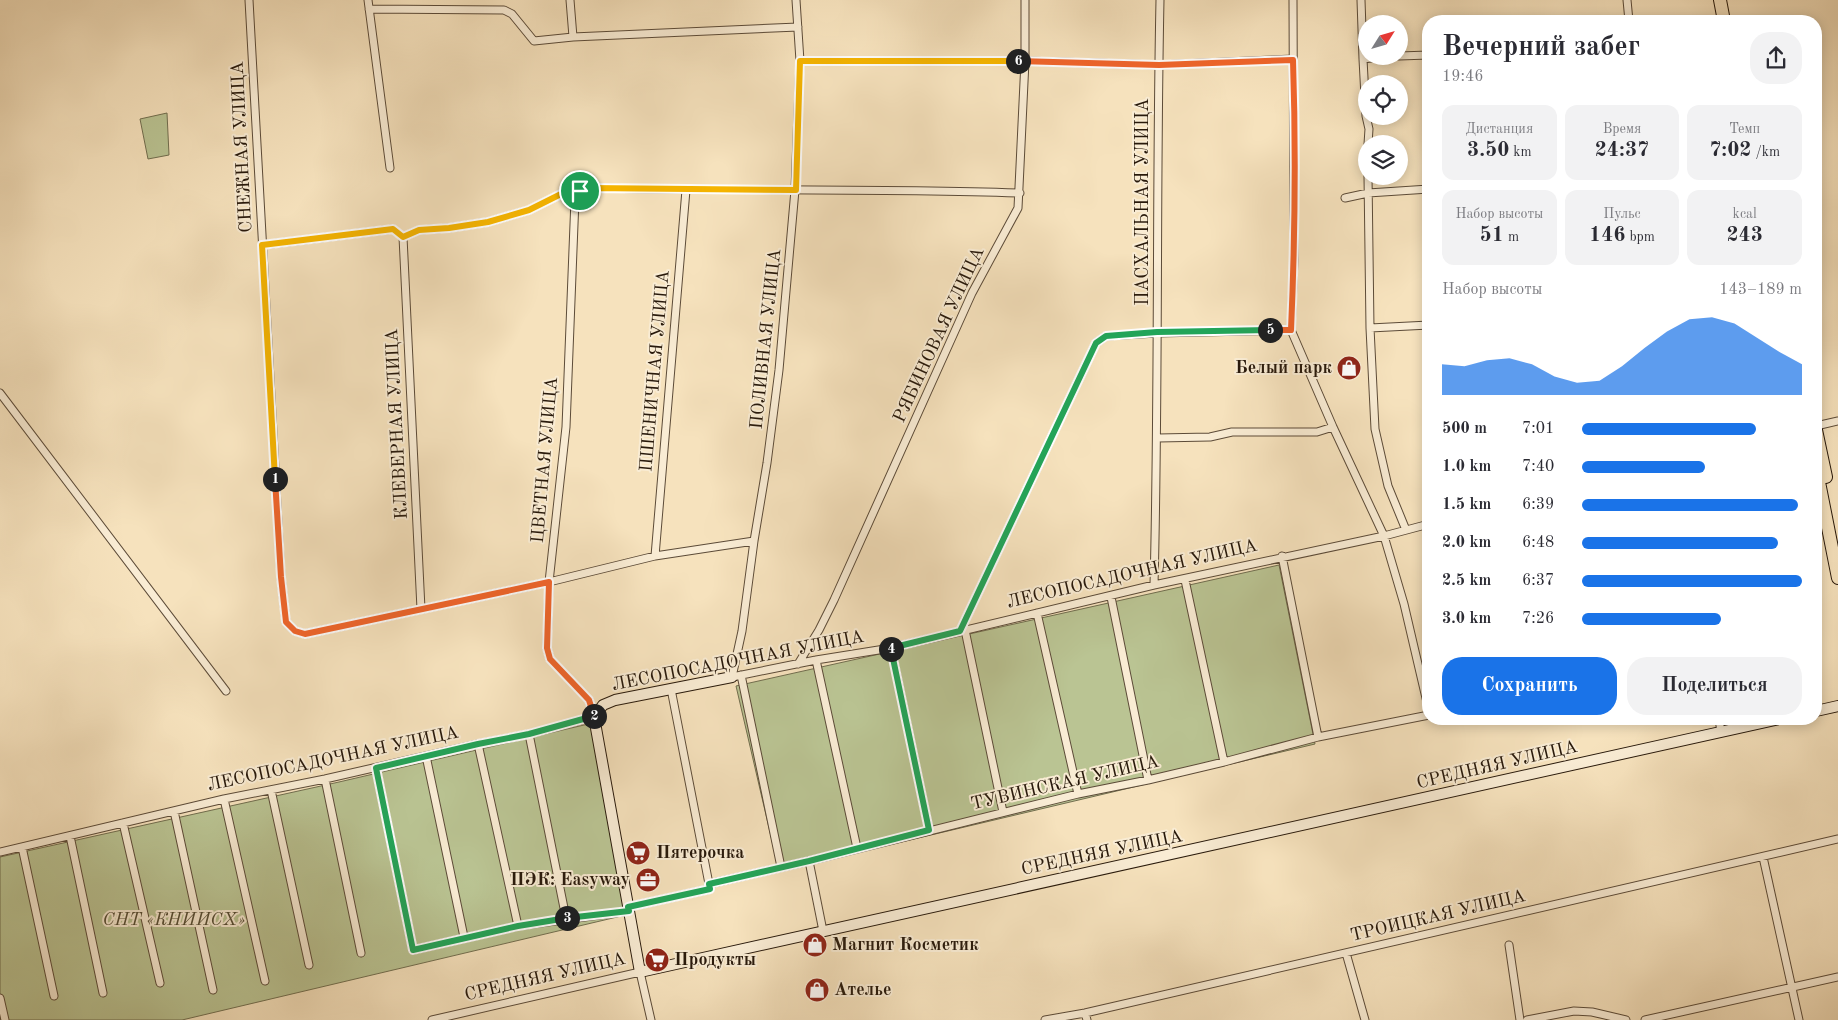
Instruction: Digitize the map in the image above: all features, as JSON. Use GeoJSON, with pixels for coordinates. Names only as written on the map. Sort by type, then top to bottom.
{"type":"FeatureCollection","features":[{"type":"Feature","properties":{"kind":"highway"},"geometry":{"type":"LineString","coordinates":[[1720,0],[1723,15]]}},
{"type":"Feature","properties":{"kind":"highway"},"geometry":{"type":"LineString","coordinates":[[1728,0],[1731,15]]}},
{"type":"Feature","properties":{"kind":"highway"},"geometry":{"type":"LineString","coordinates":[[1822,459],[1838,536]]}},
{"type":"Feature","properties":{"kind":"highway"},"geometry":{"type":"LineString","coordinates":[[1822,497],[1838,578]]}},
{"type":"Feature","properties":{"kind":"street","name":"СНЕЖНАЯ УЛИЦА"},"geometry":{"type":"LineString","coordinates":[[249,0],[281,577],[286,622],[295,631],[305,634],[421,609]]}},
{"type":"Feature","properties":{"kind":"street"},"geometry":{"type":"LineString","coordinates":[[368,0],[390,168]]}},
{"type":"Feature","properties":{"kind":"street"},"geometry":{"type":"LineString","coordinates":[[570,0],[573,37]]}},
{"type":"Feature","properties":{"kind":"street","name":"ПОЛИВНАЯ УЛИЦА"},"geometry":{"type":"LineString","coordinates":[[736,676],[780,370],[796,190],[800,61],[796,0]]}},
{"type":"Feature","properties":{"kind":"street","name":"РЯБИНОВАЯ УЛИЦА"},"geometry":{"type":"LineString","coordinates":[[798,664],[830,608],[972,293],[1018,208],[1025,61],[1025,0]]}},
{"type":"Feature","properties":{"kind":"street","name":"ПАСХАЛЬНАЯ УЛИЦА"},"geometry":{"type":"LineString","coordinates":[[1154,585],[1158,438],[1160,0]]}},
{"type":"Feature","properties":{"kind":"street"},"geometry":{"type":"LineString","coordinates":[[1293,0],[1295,132],[1294,259],[1291,330],[1384,536],[1404,604],[1422,681]]}},
{"type":"Feature","properties":{"kind":"street"},"geometry":{"type":"LineString","coordinates":[[1361,0],[1362,15]]}},
{"type":"Feature","properties":{"kind":"street"},"geometry":{"type":"LineString","coordinates":[[1627,0],[1628,15]]}},
{"type":"Feature","properties":{"kind":"street"},"geometry":{"type":"LineString","coordinates":[[369,9],[504,10],[512,14],[534,41],[573,37],[798,27]]}},
{"type":"Feature","properties":{"kind":"street"},"geometry":{"type":"LineString","coordinates":[[1408,55],[1422,54]]}},
{"type":"Feature","properties":{"kind":"street"},"geometry":{"type":"LineString","coordinates":[[800,61],[1025,61],[1159,65],[1293,60]]}},
{"type":"Feature","properties":{"kind":"street"},"geometry":{"type":"LineString","coordinates":[[1368,185],[1370,328],[1375,429],[1388,486],[1406,530]]}},
{"type":"Feature","properties":{"kind":"street"},"geometry":{"type":"LineString","coordinates":[[262,245],[393,229],[403,237],[419,230],[488,222],[529,210],[563,193],[578,193],[590,188],[947,190],[1020,193]]}},
{"type":"Feature","properties":{"kind":"street"},"geometry":{"type":"LineString","coordinates":[[1345,198],[1368,192],[1422,189]]}},
{"type":"Feature","properties":{"kind":"street","name":"ПШЕНИЧНАЯ УЛИЦА"},"geometry":{"type":"LineString","coordinates":[[655,556],[686,190]]}},
{"type":"Feature","properties":{"kind":"street","name":"ЦВЕТНАЯ УЛИЦА"},"geometry":{"type":"LineString","coordinates":[[578,193],[566,427],[549,582],[547,648],[550,659],[589,700],[594,717]]}},
{"type":"Feature","properties":{"kind":"street","name":"КЛЕВЕРНАЯ УЛИЦА"},"geometry":{"type":"LineString","coordinates":[[403,237],[421,609]]}},
{"type":"Feature","properties":{"kind":"street"},"geometry":{"type":"LineString","coordinates":[[1370,328],[1422,324]]}},
{"type":"Feature","properties":{"kind":"street"},"geometry":{"type":"LineString","coordinates":[[1003,812],[962,630],[1096,343],[1106,336],[1157,332],[1291,330]]}},
{"type":"Feature","properties":{"kind":"street"},"geometry":{"type":"LineString","coordinates":[[0,393],[226,691]]}},
{"type":"Feature","properties":{"kind":"street"},"geometry":{"type":"LineString","coordinates":[[1822,425],[1838,422]]}},
{"type":"Feature","properties":{"kind":"street"},"geometry":{"type":"LineString","coordinates":[[1158,438],[1210,437],[1232,432],[1317,432],[1334,426]]}},
{"type":"Feature","properties":{"kind":"street","name":"ЛЕСОПОСАДОЧНАЯ УЛИЦА"},"geometry":{"type":"LineString","coordinates":[[0,852],[224,799],[529,734],[594,717],[603,705],[615,700],[816,660],[891,648],[962,630],[1111,597],[1154,585],[1185,580],[1282,556],[1384,536],[1422,526]]}},
{"type":"Feature","properties":{"kind":"street"},"geometry":{"type":"LineString","coordinates":[[421,609],[549,582],[655,556],[754,541]]}},
{"type":"Feature","properties":{"kind":"street"},"geometry":{"type":"LineString","coordinates":[[1282,556],[1318,737]]}},
{"type":"Feature","properties":{"kind":"street"},"geometry":{"type":"LineString","coordinates":[[1185,580],[1224,762]]}},
{"type":"Feature","properties":{"kind":"street"},"geometry":{"type":"LineString","coordinates":[[1111,597],[1148,780]]}},
{"type":"Feature","properties":{"kind":"street"},"geometry":{"type":"LineString","coordinates":[[1037,613],[1078,794]]}},
{"type":"Feature","properties":{"kind":"street"},"geometry":{"type":"LineString","coordinates":[[891,648],[929,830]]}},
{"type":"Feature","properties":{"kind":"street"},"geometry":{"type":"LineString","coordinates":[[816,660],[857,848]]}},
{"type":"Feature","properties":{"kind":"street"},"geometry":{"type":"LineString","coordinates":[[736,676],[782,867]]}},
{"type":"Feature","properties":{"kind":"street"},"geometry":{"type":"LineString","coordinates":[[671,689],[710,886]]}},
{"type":"Feature","properties":{"kind":"street"},"geometry":{"type":"LineString","coordinates":[[1822,709],[1838,706]]}},
{"type":"Feature","properties":{"kind":"street","name":"ТУВИНСКАЯ УЛИЦА"},"geometry":{"type":"LineString","coordinates":[[376,768],[413,950],[518,926],[628,909],[782,867],[1003,812],[1224,762],[1318,737],[1422,716]]}},
{"type":"Feature","properties":{"kind":"street"},"geometry":{"type":"LineString","coordinates":[[594,717],[628,909],[651,1020]]}},
{"type":"Feature","properties":{"kind":"street"},"geometry":{"type":"LineString","coordinates":[[1719,725],[1720,732]]}},
{"type":"Feature","properties":{"kind":"street","name":"СРЕДНЯЯ УЛИЦА"},"geometry":{"type":"LineString","coordinates":[[432,1020],[823,931],[1752,725]]}},
{"type":"Feature","properties":{"kind":"street"},"geometry":{"type":"LineString","coordinates":[[529,734],[566,918]]}},
{"type":"Feature","properties":{"kind":"street"},"geometry":{"type":"LineString","coordinates":[[478,744],[518,926]]}},
{"type":"Feature","properties":{"kind":"street"},"geometry":{"type":"LineString","coordinates":[[426,756],[464,937]]}},
{"type":"Feature","properties":{"kind":"street"},"geometry":{"type":"LineString","coordinates":[[325,779],[361,953]]}},
{"type":"Feature","properties":{"kind":"street"},"geometry":{"type":"LineString","coordinates":[[271,790],[309,965]]}},
{"type":"Feature","properties":{"kind":"street"},"geometry":{"type":"LineString","coordinates":[[224,799],[265,981]]}},
{"type":"Feature","properties":{"kind":"street"},"geometry":{"type":"LineString","coordinates":[[174,811],[213,990]]}},
{"type":"Feature","properties":{"kind":"street"},"geometry":{"type":"LineString","coordinates":[[123,823],[160,983]]}},
{"type":"Feature","properties":{"kind":"street"},"geometry":{"type":"LineString","coordinates":[[70,836],[103,992]]}},
{"type":"Feature","properties":{"kind":"street","name":"ТРОИЦКАЯ УЛИЦА"},"geometry":{"type":"LineString","coordinates":[[1045,1020],[1086,1016],[1346,953],[1838,839]]}},
{"type":"Feature","properties":{"kind":"street"},"geometry":{"type":"LineString","coordinates":[[22,847],[54,996]]}},
{"type":"Feature","properties":{"kind":"street"},"geometry":{"type":"LineString","coordinates":[[1763,857],[1799,1020]]}},
{"type":"Feature","properties":{"kind":"street"},"geometry":{"type":"LineString","coordinates":[[809,861],[823,931]]}},
{"type":"Feature","properties":{"kind":"street"},"geometry":{"type":"LineString","coordinates":[[1509,945],[1520,1020]]}},
{"type":"Feature","properties":{"kind":"street"},"geometry":{"type":"LineString","coordinates":[[1346,953],[1365,1020]]}},
{"type":"Feature","properties":{"kind":"street"},"geometry":{"type":"LineString","coordinates":[[1645,1020],[1838,977]]}},
{"type":"Feature","properties":{"kind":"street"},"geometry":{"type":"LineString","coordinates":[[0,998],[5,1020]]}},
{"type":"Feature","properties":{"kind":"street"},"geometry":{"type":"LineString","coordinates":[[1527,1020],[1574,1011],[1592,1012],[1626,1020]]}},
{"type":"Feature","properties":{"kind":"green space"},"geometry":{"type":"Polygon","coordinates":[[[167,113],[169,155],[148,159],[140,119],[167,113]]]}},
{"type":"Feature","properties":{"kind":"green space"},"geometry":{"type":"Polygon","coordinates":[[[1279,565],[1315,744],[779,871],[736,686],[1279,565]]]}},
{"type":"Feature","properties":{"kind":"green space","name":"СНТ «КНИИСХ»"},"geometry":{"type":"Polygon","coordinates":[[[597,722],[634,913],[182,1020],[0,1020],[0,857],[339,782],[597,722]]]}},
{"type":"Feature","properties":{"kind":"place","name":"Белый парк"},"geometry":{"type":"Point","coordinates":[1349,368]}},
{"type":"Feature","properties":{"kind":"place","name":"Пятерочка"},"geometry":{"type":"Point","coordinates":[638,853]}},
{"type":"Feature","properties":{"kind":"place","name":"ПЭК: Easyway"},"geometry":{"type":"Point","coordinates":[648,880]}},
{"type":"Feature","properties":{"kind":"place","name":"Магнит Косметик"},"geometry":{"type":"Point","coordinates":[815,945]}},
{"type":"Feature","properties":{"kind":"place","name":"Продукты"},"geometry":{"type":"Point","coordinates":[657,960]}},
{"type":"Feature","properties":{"kind":"place","name":"Ателье"},"geometry":{"type":"Point","coordinates":[817,990]}},
{"type":"Feature","properties":{"kind":"route"},"geometry":{"type":"LineString","coordinates":[[1293,60],[1295,132],[1294,259],[1291,330],[1157,332],[1106,336],[1096,343],[960,631],[891,648],[929,830],[809,861],[709,884],[710,889],[628,907],[629,911],[518,926],[413,950],[376,768],[529,734],[594,717],[589,700],[550,659],[547,648],[549,582],[305,634],[295,631],[286,622],[281,577],[262,245],[393,229],[403,237],[419,230],[488,222],[529,210],[563,193],[567,192],[577,195],[580,191],[585,188],[796,190],[800,61],[1025,61],[1159,65],[1293,60]]}}]}
